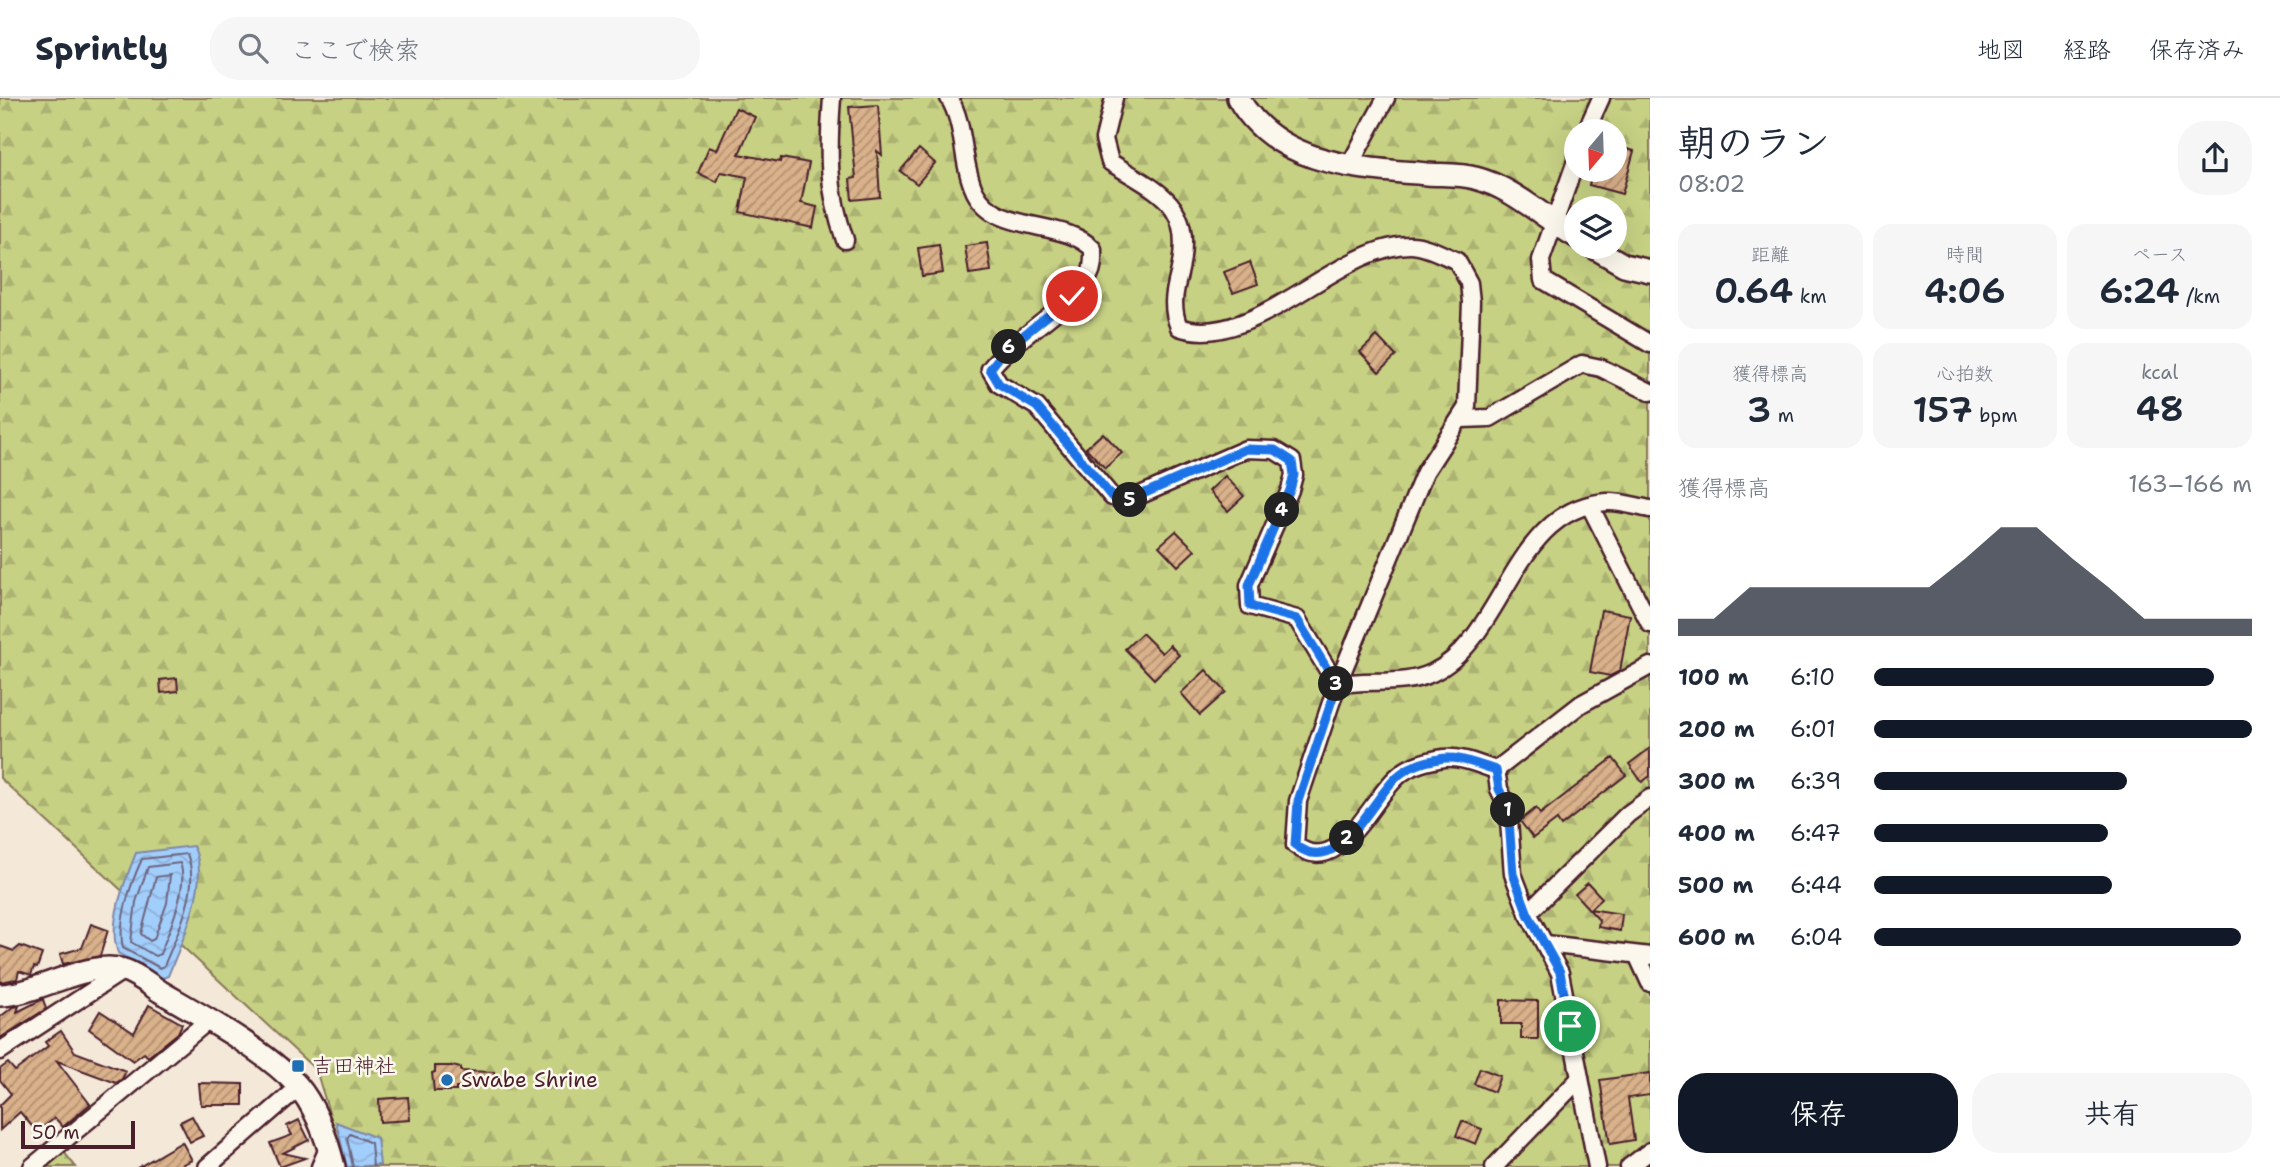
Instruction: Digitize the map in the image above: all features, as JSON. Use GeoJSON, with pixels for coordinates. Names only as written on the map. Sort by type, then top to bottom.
{"type":"FeatureCollection","features":[{"type":"Feature","properties":{"kind":"street"},"geometry":{"type":"LineString","coordinates":[[832,98],[828,160],[831,189],[845,240]]}},
{"type":"Feature","properties":{"kind":"street"},"geometry":{"type":"LineString","coordinates":[[949,98],[975,192],[991,209],[1020,223],[1070,233],[1083,239],[1093,249],[1094,264],[1080,286],[1004,351],[990,369],[999,384],[1037,407],[1112,497],[1129,500],[1246,449],[1275,450],[1292,461],[1294,475],[1290,490],[1249,585],[1250,606],[1297,619],[1337,685]]}},
{"type":"Feature","properties":{"kind":"street"},"geometry":{"type":"LineString","coordinates":[[1114,98],[1104,139],[1110,162],[1163,193],[1184,229],[1183,254],[1173,314],[1179,327],[1196,333],[1216,331],[1276,306],[1366,253],[1414,244],[1457,261],[1469,283],[1471,302],[1467,407],[1425,472],[1337,685],[1298,801],[1295,845],[1304,852],[1321,855],[1344,842],[1393,781],[1417,765],[1454,757],[1496,770]]}},
{"type":"Feature","properties":{"kind":"street"},"geometry":{"type":"LineString","coordinates":[[1238,98],[1267,133],[1283,145],[1348,167],[1474,177],[1497,186],[1564,230]]}},
{"type":"Feature","properties":{"kind":"street"},"geometry":{"type":"LineString","coordinates":[[1348,167],[1386,98]]}},
{"type":"Feature","properties":{"kind":"street"},"geometry":{"type":"LineString","coordinates":[[1591,119],[1601,98]]}},
{"type":"Feature","properties":{"kind":"street"},"geometry":{"type":"LineString","coordinates":[[1569,182],[1541,260],[1544,280],[1650,344]]}},
{"type":"Feature","properties":{"kind":"street"},"geometry":{"type":"LineString","coordinates":[[1614,259],[1624,265],[1650,271]]}},
{"type":"Feature","properties":{"kind":"street"},"geometry":{"type":"LineString","coordinates":[[1461,419],[1490,418],[1582,364],[1601,368],[1650,392]]}},
{"type":"Feature","properties":{"kind":"street"},"geometry":{"type":"LineString","coordinates":[[1337,685],[1357,680],[1404,681],[1432,673],[1462,653],[1514,569],[1545,531],[1570,513],[1608,502],[1650,509]]}},
{"type":"Feature","properties":{"kind":"street"},"geometry":{"type":"LineString","coordinates":[[1590,506],[1650,624]]}},
{"type":"Feature","properties":{"kind":"street"},"geometry":{"type":"LineString","coordinates":[[1496,770],[1580,704],[1650,666]]}},
{"type":"Feature","properties":{"kind":"street"},"geometry":{"type":"LineString","coordinates":[[1496,770],[1499,789],[1508,807],[1513,874],[1528,914],[1560,972],[1597,1167]]}},
{"type":"Feature","properties":{"kind":"street"},"geometry":{"type":"LineString","coordinates":[[1528,914],[1628,814],[1650,798]]}},
{"type":"Feature","properties":{"kind":"street"},"geometry":{"type":"LineString","coordinates":[[1546,944],[1644,957],[1650,983]]}},
{"type":"Feature","properties":{"kind":"street"},"geometry":{"type":"LineString","coordinates":[[0,995],[95,970],[124,970],[209,1020],[283,1071],[299,1087],[329,1146],[334,1167]]}},
{"type":"Feature","properties":{"kind":"street"},"geometry":{"type":"LineString","coordinates":[[0,1051],[124,970]]}},
{"type":"Feature","properties":{"kind":"street"},"geometry":{"type":"LineString","coordinates":[[32,1167],[209,1020]]}},
{"type":"Feature","properties":{"kind":"street"},"geometry":{"type":"LineString","coordinates":[[1494,1167],[1580,1078]]}},
{"type":"Feature","properties":{"kind":"street"},"geometry":{"type":"LineString","coordinates":[[207,1167],[299,1087]]}},
{"type":"Feature","properties":{"kind":"street"},"geometry":{"type":"LineString","coordinates":[[320,1167],[329,1146]]}},
{"type":"Feature","properties":{"kind":"street"},"geometry":{"type":"LineString","coordinates":[[1629,1167],[1650,1151]]}},
{"type":"Feature","properties":{"kind":"green space"},"geometry":{"type":"Polygon","coordinates":[[[0,98],[1650,98],[1650,1167],[346,1167],[316,1070],[0,778],[0,98]]]}},
{"type":"Feature","properties":{"kind":"green space"},"geometry":{"type":"Polygon","coordinates":[[[63,1151],[76,1167],[44,1167],[63,1151]]]}},
{"type":"Feature","properties":{"kind":"water"},"geometry":{"type":"Polygon","coordinates":[[[193,846],[198,860],[197,893],[180,947],[168,976],[163,978],[118,953],[115,929],[119,902],[136,853],[193,846]]]}},
{"type":"Feature","properties":{"kind":"water"},"geometry":{"type":"Polygon","coordinates":[[[336,1122],[377,1138],[380,1165],[347,1167],[336,1122]]]}},
{"type":"Feature","properties":{"kind":"building"},"geometry":{"type":"Polygon","coordinates":[[[878,105],[882,155],[877,151],[880,197],[852,200],[850,179],[856,178],[849,107],[878,105]]]}},
{"type":"Feature","properties":{"kind":"building"},"geometry":{"type":"Polygon","coordinates":[[[736,108],[755,117],[739,154],[780,162],[781,158],[809,163],[801,203],[817,207],[813,228],[740,212],[747,177],[721,172],[717,182],[698,173],[709,147],[717,150],[736,108]]]}},
{"type":"Feature","properties":{"kind":"building"},"geometry":{"type":"Polygon","coordinates":[[[919,149],[935,163],[917,184],[900,171],[919,149]]]}},
{"type":"Feature","properties":{"kind":"building"},"geometry":{"type":"Polygon","coordinates":[[[1628,149],[1634,151],[1628,172],[1628,149]]]}},
{"type":"Feature","properties":{"kind":"building"},"geometry":{"type":"Polygon","coordinates":[[[1590,182],[1625,182],[1622,194],[1589,185],[1590,182]]]}},
{"type":"Feature","properties":{"kind":"building"},"geometry":{"type":"Polygon","coordinates":[[[987,243],[991,271],[969,274],[965,246],[987,243]]]}},
{"type":"Feature","properties":{"kind":"building"},"geometry":{"type":"Polygon","coordinates":[[[939,245],[943,273],[922,276],[918,248],[939,245]]]}},
{"type":"Feature","properties":{"kind":"building"},"geometry":{"type":"Polygon","coordinates":[[[1250,262],[1258,284],[1233,293],[1224,272],[1250,262]]]}},
{"type":"Feature","properties":{"kind":"building"},"geometry":{"type":"Polygon","coordinates":[[[1377,336],[1396,356],[1379,372],[1360,352],[1377,336]]]}},
{"type":"Feature","properties":{"kind":"building"},"geometry":{"type":"Polygon","coordinates":[[[1103,433],[1122,453],[1105,468],[1086,448],[1103,433]]]}},
{"type":"Feature","properties":{"kind":"building"},"geometry":{"type":"Polygon","coordinates":[[[1225,476],[1244,496],[1228,511],[1209,491],[1225,476]]]}},
{"type":"Feature","properties":{"kind":"building"},"geometry":{"type":"Polygon","coordinates":[[[1176,531],[1195,550],[1178,566],[1159,546],[1176,531]]]}},
{"type":"Feature","properties":{"kind":"building"},"geometry":{"type":"Polygon","coordinates":[[[1601,610],[1630,615],[1620,671],[1610,676],[1590,672],[1601,610]]]}},
{"type":"Feature","properties":{"kind":"building"},"geometry":{"type":"Polygon","coordinates":[[[1142,633],[1162,653],[1170,645],[1179,655],[1154,679],[1125,649],[1142,633]]]}},
{"type":"Feature","properties":{"kind":"building"},"geometry":{"type":"Polygon","coordinates":[[[1206,670],[1226,692],[1200,715],[1181,693],[1206,670]]]}},
{"type":"Feature","properties":{"kind":"building"},"geometry":{"type":"Polygon","coordinates":[[[177,678],[178,691],[161,693],[160,680],[177,678]]]}},
{"type":"Feature","properties":{"kind":"building"},"geometry":{"type":"Polygon","coordinates":[[[1650,748],[1650,776],[1642,782],[1629,764],[1650,748]]]}},
{"type":"Feature","properties":{"kind":"building"},"geometry":{"type":"Polygon","coordinates":[[[1613,758],[1626,775],[1561,826],[1557,820],[1533,838],[1520,821],[1536,808],[1540,814],[1613,758]]]}},
{"type":"Feature","properties":{"kind":"building"},"geometry":{"type":"Polygon","coordinates":[[[1588,883],[1602,898],[1590,909],[1622,914],[1620,931],[1598,927],[1599,920],[1575,894],[1588,883]]]}},
{"type":"Feature","properties":{"kind":"building"},"geometry":{"type":"Polygon","coordinates":[[[91,924],[108,930],[100,956],[63,964],[60,954],[82,948],[91,924]]]}},
{"type":"Feature","properties":{"kind":"building"},"geometry":{"type":"Polygon","coordinates":[[[0,946],[14,951],[20,946],[42,954],[37,968],[34,967],[31,975],[19,971],[17,979],[0,982],[0,946]]]}},
{"type":"Feature","properties":{"kind":"building"},"geometry":{"type":"Polygon","coordinates":[[[43,999],[46,1009],[0,1038],[0,1017],[13,1007],[19,1006],[17,1012],[43,999]]]}},
{"type":"Feature","properties":{"kind":"building"},"geometry":{"type":"Polygon","coordinates":[[[1501,1000],[1538,1001],[1538,1039],[1521,1039],[1521,1024],[1501,1024],[1501,1000]]]}},
{"type":"Feature","properties":{"kind":"building"},"geometry":{"type":"Polygon","coordinates":[[[149,1005],[182,1024],[178,1033],[148,1057],[144,1053],[133,1061],[89,1029],[100,1011],[134,1033],[149,1005]]]}},
{"type":"Feature","properties":{"kind":"building"},"geometry":{"type":"Polygon","coordinates":[[[61,1031],[75,1052],[126,1071],[122,1079],[116,1083],[57,1061],[90,1104],[63,1127],[55,1118],[37,1132],[20,1112],[0,1130],[0,1105],[11,1094],[0,1080],[0,1069],[8,1063],[15,1071],[48,1046],[45,1042],[61,1031]]]}},
{"type":"Feature","properties":{"kind":"building"},"geometry":{"type":"Polygon","coordinates":[[[435,1066],[452,1066],[461,1068],[461,1071],[494,1072],[494,1083],[463,1083],[463,1088],[456,1088],[456,1091],[434,1091],[432,1073],[435,1072],[435,1066]]]}},
{"type":"Feature","properties":{"kind":"building"},"geometry":{"type":"Polygon","coordinates":[[[1480,1068],[1500,1076],[1494,1092],[1474,1084],[1480,1068]]]}},
{"type":"Feature","properties":{"kind":"building"},"geometry":{"type":"Polygon","coordinates":[[[1650,1073],[1650,1095],[1628,1098],[1634,1140],[1610,1144],[1600,1080],[1650,1073]]]}},
{"type":"Feature","properties":{"kind":"building"},"geometry":{"type":"Polygon","coordinates":[[[199,1083],[243,1084],[243,1105],[201,1105],[199,1083]]]}},
{"type":"Feature","properties":{"kind":"building"},"geometry":{"type":"Polygon","coordinates":[[[408,1097],[410,1120],[380,1122],[379,1099],[408,1097]]]}},
{"type":"Feature","properties":{"kind":"building"},"geometry":{"type":"Polygon","coordinates":[[[192,1116],[203,1136],[190,1142],[180,1122],[192,1116]]]}},
{"type":"Feature","properties":{"kind":"building"},"geometry":{"type":"Polygon","coordinates":[[[299,1120],[309,1140],[283,1153],[305,1158],[280,1167],[270,1143],[292,1135],[287,1126],[299,1120]]]}},
{"type":"Feature","properties":{"kind":"building"},"geometry":{"type":"Polygon","coordinates":[[[1462,1121],[1482,1129],[1476,1144],[1456,1136],[1462,1121]]]}},
{"type":"Feature","properties":{"kind":"building"},"geometry":{"type":"Polygon","coordinates":[[[182,1142],[192,1160],[177,1167],[139,1167],[182,1142]]]}},
{"type":"Feature","properties":{"kind":"place","name":"吉田神社"},"geometry":{"type":"Point","coordinates":[298,1066]}},
{"type":"Feature","properties":{"kind":"place","name":"Swabe Shrine"},"geometry":{"type":"Point","coordinates":[447,1080]}},
{"type":"Feature","properties":{"kind":"route"},"geometry":{"type":"LineString","coordinates":[[1072,296],[1004,351],[990,369],[999,384],[1037,407],[1112,497],[1129,500],[1246,449],[1275,450],[1292,461],[1294,475],[1290,490],[1249,585],[1250,606],[1297,619],[1321,663],[1337,685],[1298,801],[1295,845],[1304,852],[1321,855],[1344,842],[1393,781],[1402,772],[1417,765],[1454,757],[1496,770],[1499,789],[1508,807],[1513,874],[1528,914],[1560,972],[1570,1026]]}}]}
